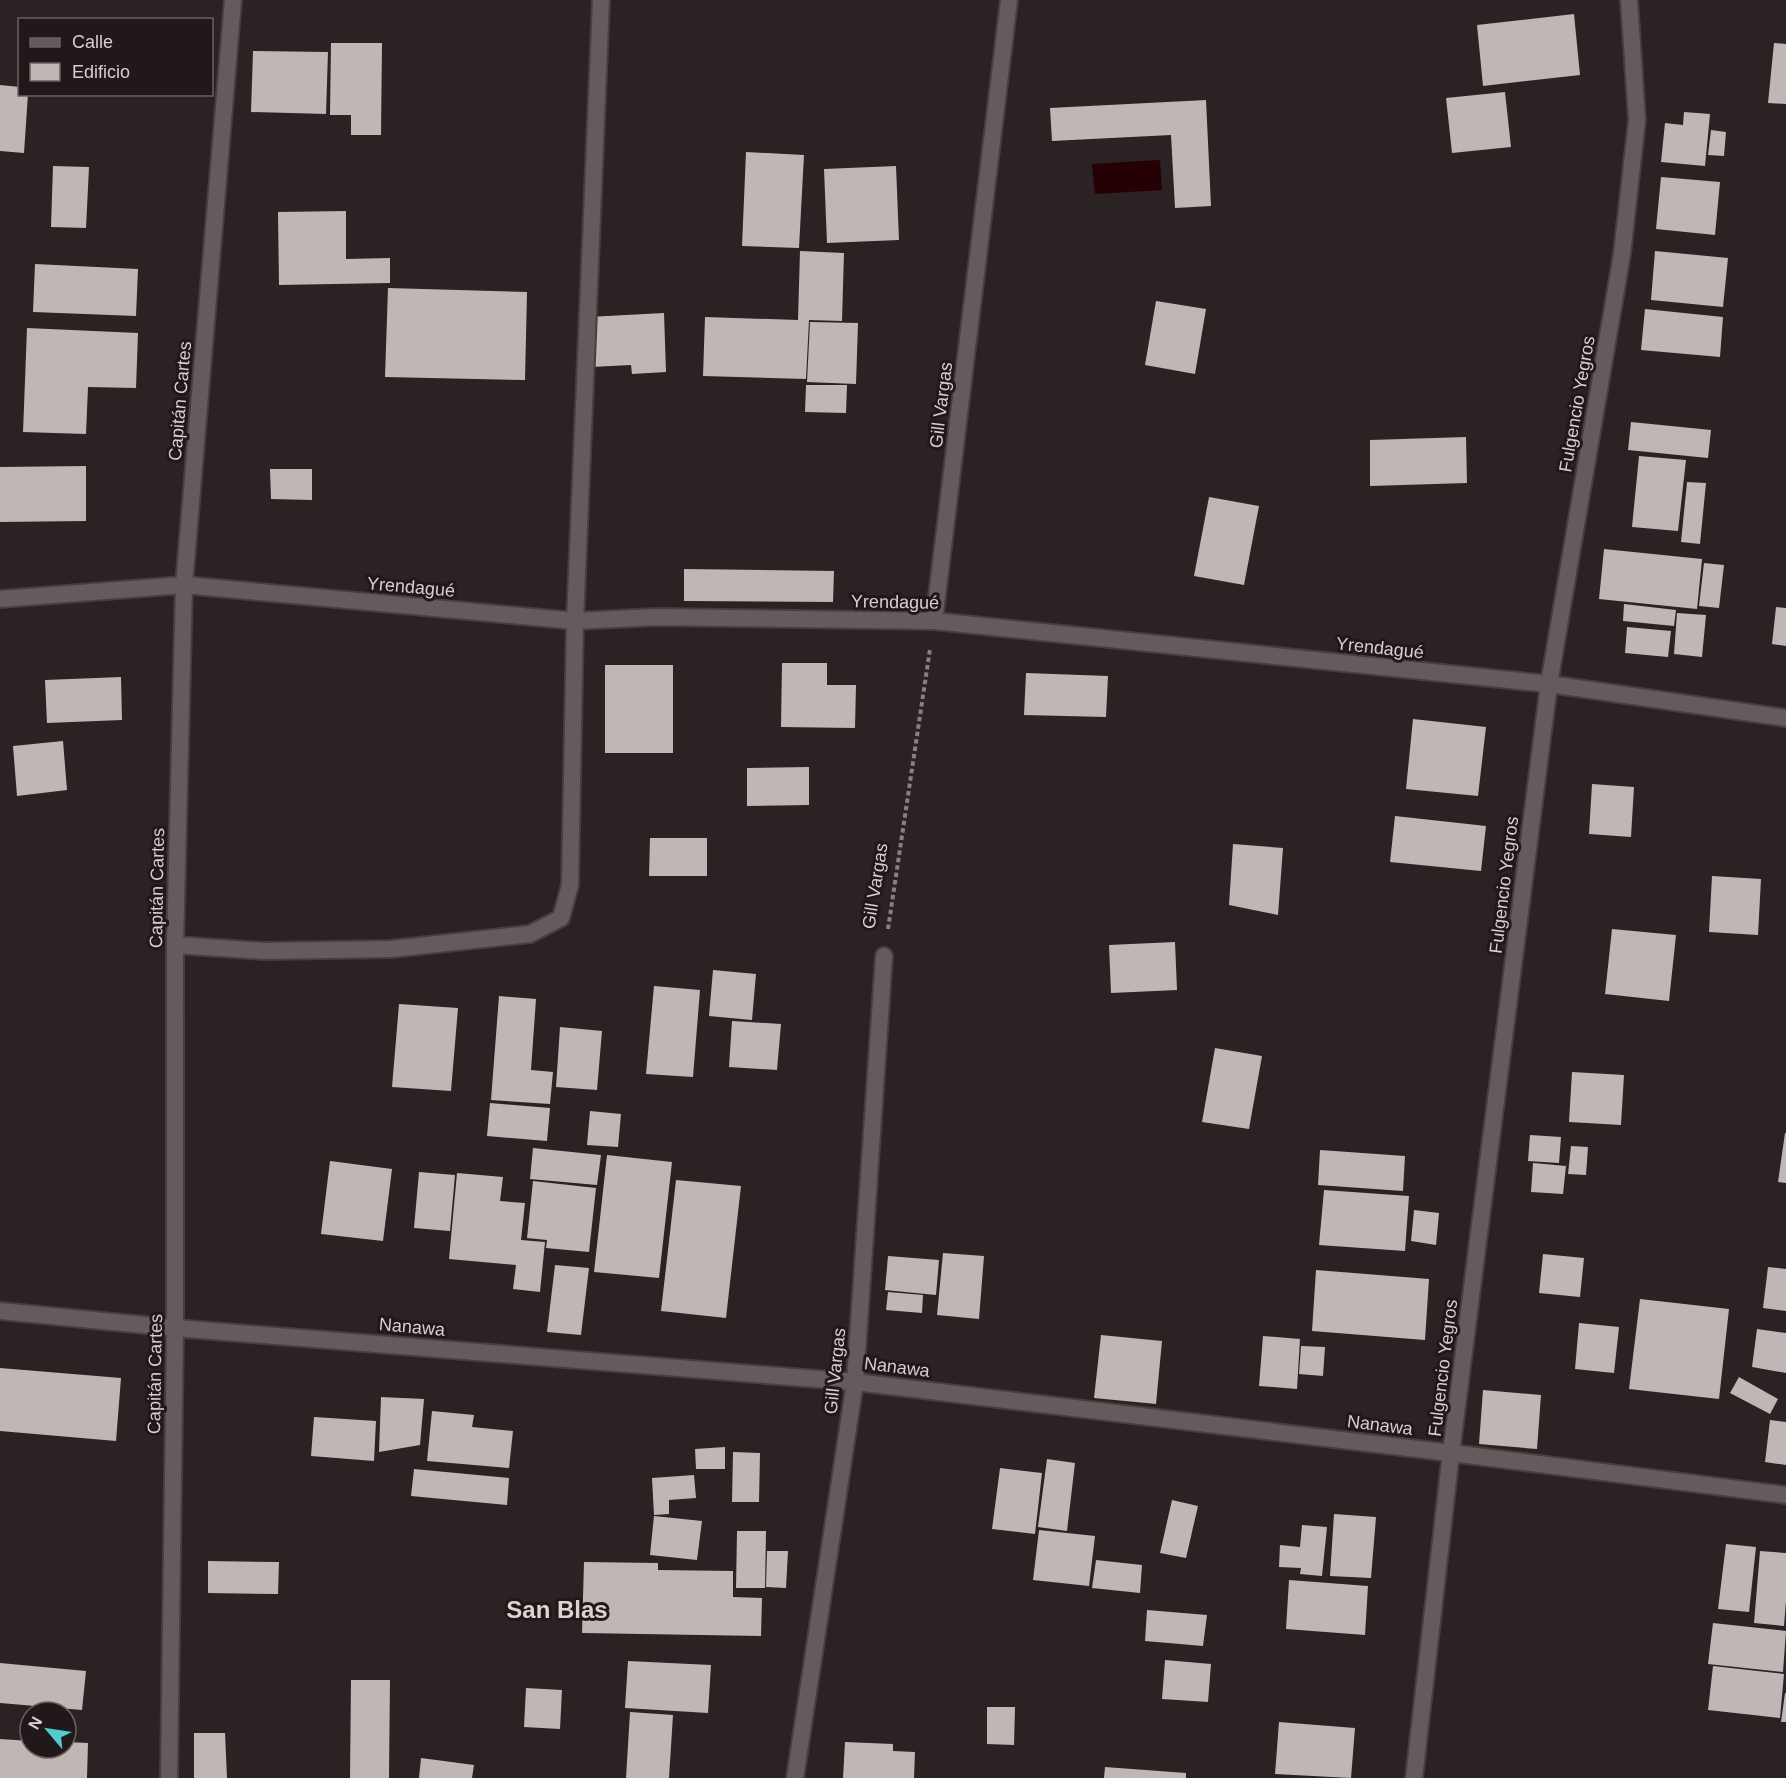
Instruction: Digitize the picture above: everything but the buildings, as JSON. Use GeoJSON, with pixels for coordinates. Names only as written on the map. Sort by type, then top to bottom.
{"type":"FeatureCollection","features":[{"type":"Feature","properties":{"kind":"street","name":"Capitán Cartes"},"geometry":{"type":"LineString","coordinates":[[169,1778],[176,1328],[175,945],[184,585],[233,0]]}},
{"type":"Feature","properties":{"kind":"street"},"geometry":{"type":"LineString","coordinates":[[175,945],[264,951],[391,949],[530,934],[561,918],[570,885],[575,621],[601,0]]}},
{"type":"Feature","properties":{"kind":"street","name":"Gill Vargas"},"geometry":{"type":"LineString","coordinates":[[934,621],[1009,0]]}},
{"type":"Feature","properties":{"kind":"street","name":"Fulgencio Yegros"},"geometry":{"type":"LineString","coordinates":[[1414,1778],[1451,1453],[1549,684],[1622,254],[1637,120],[1629,0]]}},
{"type":"Feature","properties":{"kind":"street","name":"Yrendagué"},"geometry":{"type":"LineString","coordinates":[[0,598],[184,585],[575,621],[657,617],[934,621],[1549,684],[1786,718]]}},
{"type":"Feature","properties":{"kind":"street","name":"Gill Vargas"},"geometry":{"type":"LineString","coordinates":[[795,1778],[855,1382],[884,957]]}},
{"type":"Feature","properties":{"kind":"street","name":"Nanawa"},"geometry":{"type":"LineString","coordinates":[[0,1311],[176,1328],[855,1382],[1786,1495]]}},
{"type":"Feature","properties":{"kind":"path","name":"Gill Vargas"},"geometry":{"type":"LineString","coordinates":[[884,957],[934,621]]}},
{"type":"Feature","properties":{"kind":"shaded area"},"geometry":{"type":"Polygon","coordinates":[[[1160,160],[1162,190],[1095,194],[1092,164],[1160,160]]]}},
{"type":"Feature","properties":{"kind":"district","name":"San Blas"},"geometry":{"type":"Point","coordinates":[557,1610]}}]}
